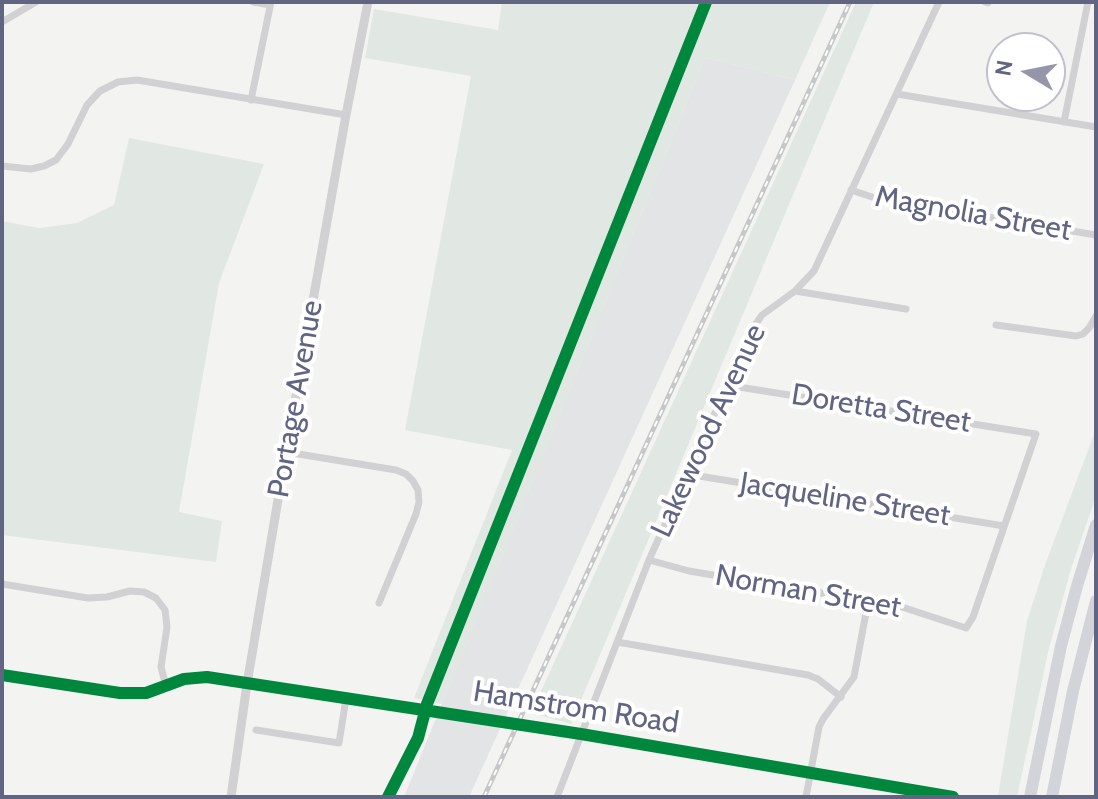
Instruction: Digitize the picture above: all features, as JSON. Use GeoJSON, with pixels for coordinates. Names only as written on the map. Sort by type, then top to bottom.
{"type":"FeatureCollection","features":[{"type":"Feature","properties":{"kind":"highway"},"geometry":{"type":"LineString","coordinates":[[1030,796],[1061,646],[1096,525]]}},
{"type":"Feature","properties":{"kind":"highway"},"geometry":{"type":"LineString","coordinates":[[1052,797],[1073,691],[1096,601]]}},
{"type":"Feature","properties":{"kind":"street"},"geometry":{"type":"LineString","coordinates":[[2,22],[36,2]]}},
{"type":"Feature","properties":{"kind":"street"},"geometry":{"type":"LineString","coordinates":[[251,100],[270,3],[253,2]]}},
{"type":"Feature","properties":{"kind":"street","name":"Portage Avenue"},"geometry":{"type":"LineString","coordinates":[[231,797],[286,452],[368,2]]}},
{"type":"Feature","properties":{"kind":"street","name":"Lakewood Avenue"},"geometry":{"type":"LineString","coordinates":[[557,797],[649,560],[753,328],[762,315],[795,291],[814,271],[939,2]]}},
{"type":"Feature","properties":{"kind":"street"},"geometry":{"type":"LineString","coordinates":[[1064,122],[1088,2]]}},
{"type":"Feature","properties":{"kind":"street"},"geometry":{"type":"LineString","coordinates":[[2,166],[31,169],[56,160],[68,144],[87,105],[100,91],[118,82],[137,80],[346,115]]}},
{"type":"Feature","properties":{"kind":"street"},"geometry":{"type":"LineString","coordinates":[[897,94],[1096,127]]}},
{"type":"Feature","properties":{"kind":"street","name":"Magnolia Street"},"geometry":{"type":"LineString","coordinates":[[851,190],[875,198],[1096,235]]}},
{"type":"Feature","properties":{"kind":"street"},"geometry":{"type":"LineString","coordinates":[[795,291],[906,309]]}},
{"type":"Feature","properties":{"kind":"street"},"geometry":{"type":"LineString","coordinates":[[996,325],[1070,336],[1083,334],[1096,316]]}},
{"type":"Feature","properties":{"kind":"street","name":"Doretta Street"},"geometry":{"type":"LineString","coordinates":[[726,385],[1036,434],[1004,526]]}},
{"type":"Feature","properties":{"kind":"street"},"geometry":{"type":"LineString","coordinates":[[286,452],[396,470],[413,481],[418,490],[416,514],[379,603]]}},
{"type":"Feature","properties":{"kind":"street","name":"Jacqueline Street"},"geometry":{"type":"LineString","coordinates":[[687,474],[1004,526]]}},
{"type":"Feature","properties":{"kind":"street","name":"Norman Street"},"geometry":{"type":"LineString","coordinates":[[649,560],[689,571],[899,606],[966,628],[973,617],[1004,526]]}},
{"type":"Feature","properties":{"kind":"street"},"geometry":{"type":"LineString","coordinates":[[2,584],[88,598],[130,591],[144,592],[156,598],[165,610],[167,627],[161,667],[166,686]]}},
{"type":"Feature","properties":{"kind":"street"},"geometry":{"type":"LineString","coordinates":[[806,797],[819,727],[854,677],[868,602]]}},
{"type":"Feature","properties":{"kind":"street"},"geometry":{"type":"LineString","coordinates":[[617,642],[808,675],[841,697]]}},
{"type":"Feature","properties":{"kind":"street","name":"Hamstrom Road"},"geometry":{"type":"LineString","coordinates":[[2,675],[120,693],[146,693],[184,679],[207,677],[581,734],[953,797]]}},
{"type":"Feature","properties":{"kind":"street"},"geometry":{"type":"LineString","coordinates":[[256,730],[339,743],[346,699]]}},
{"type":"Feature","properties":{"kind":"shaded area"},"geometry":{"type":"Polygon","coordinates":[[[502,2],[830,2],[795,80],[705,57],[442,704],[414,698],[512,450],[405,430],[471,76],[365,58],[374,9],[498,30],[502,2]]]}},
{"type":"Feature","properties":{"kind":"shaded area"},"geometry":{"type":"Polygon","coordinates":[[[856,2],[874,2],[571,724],[531,713],[856,2]]]}},
{"type":"Feature","properties":{"kind":"shaded area"},"geometry":{"type":"Polygon","coordinates":[[[705,57],[795,80],[469,797],[404,797],[705,57]]]}},
{"type":"Feature","properties":{"kind":"shaded area"},"geometry":{"type":"Polygon","coordinates":[[[129,138],[264,164],[219,283],[179,512],[222,521],[216,562],[2,535],[2,221],[39,228],[77,223],[114,205],[129,138]]]}},
{"type":"Feature","properties":{"kind":"shaded area"},"geometry":{"type":"Polygon","coordinates":[[[1096,429],[1096,496],[1049,648],[1017,797],[998,796],[1027,621],[1096,429]]]}},
{"type":"Feature","properties":{"kind":"railway"},"geometry":{"type":"LineString","coordinates":[[484,797],[850,2]]}},
{"type":"Feature","properties":{"kind":"cycle path"},"geometry":{"type":"LineString","coordinates":[[388,797],[418,738],[427,704],[706,2]]}},
{"type":"Feature","properties":{"kind":"cycle path"},"geometry":{"type":"LineString","coordinates":[[2,675],[120,693],[146,693],[184,679],[207,677],[581,734],[953,797]]}}]}
